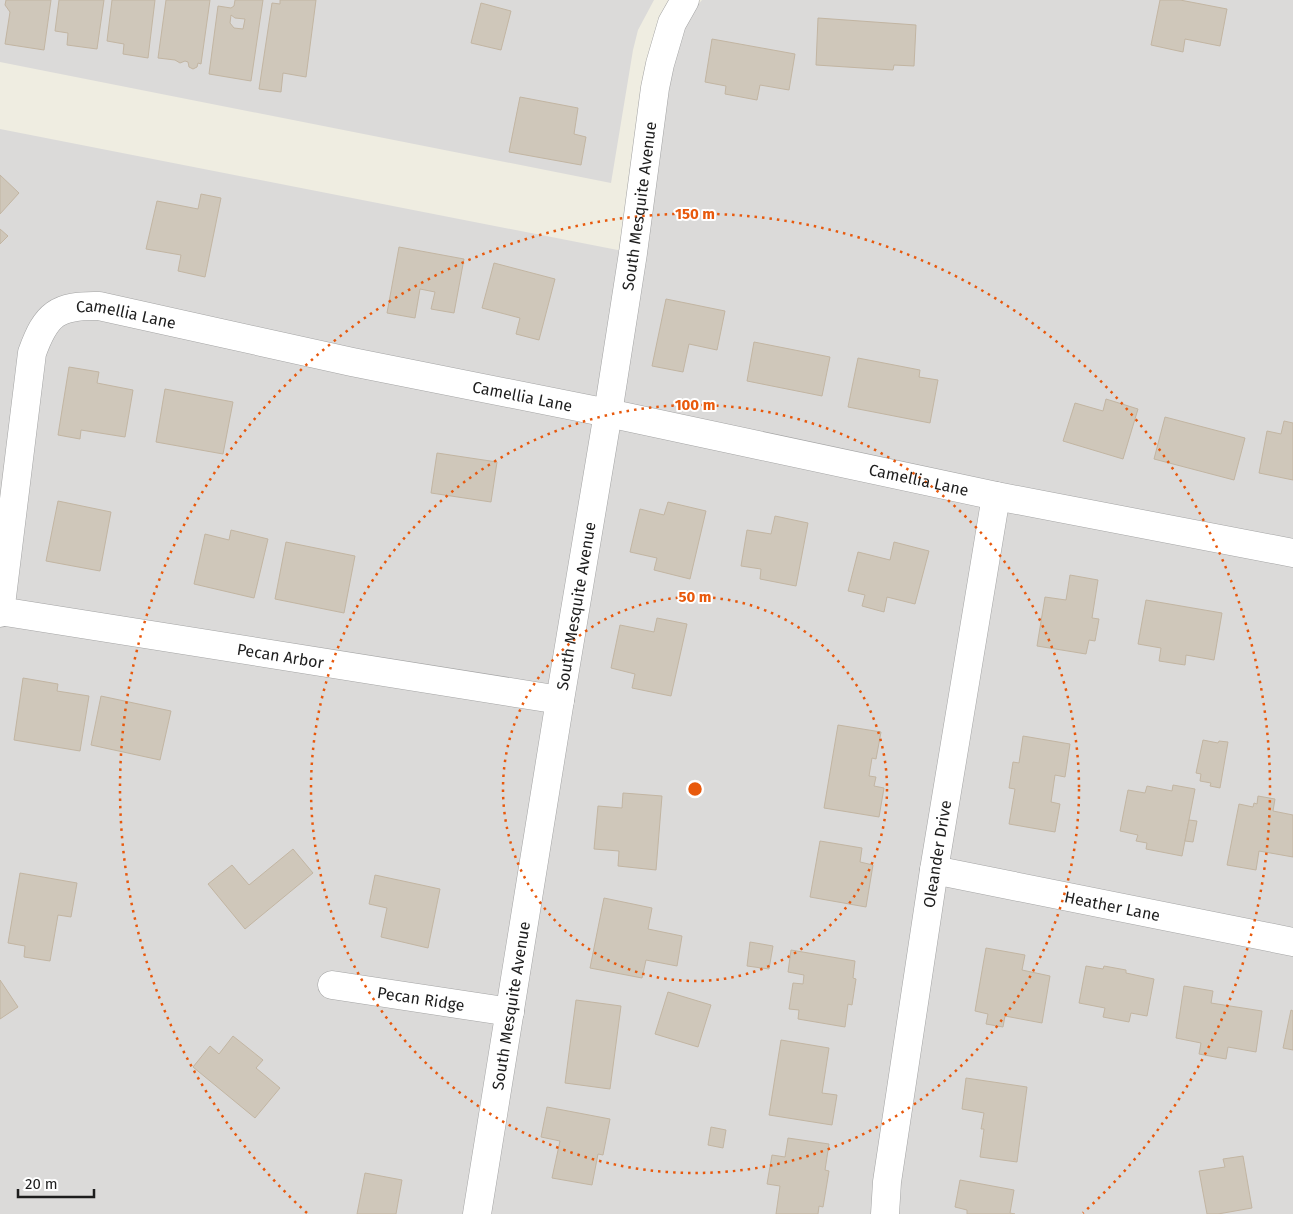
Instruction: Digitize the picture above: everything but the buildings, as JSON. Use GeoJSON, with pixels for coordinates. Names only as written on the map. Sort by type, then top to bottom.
{"type":"FeatureCollection","features":[{"type":"Feature","properties":{"kind":"street","name":"South Mesquite Avenue"},"geometry":{"type":"LineString","coordinates":[[476,1214],[608,413],[633,253],[655,88],[672,22],[684,0]]}},
{"type":"Feature","properties":{"kind":"street","name":"Camellia Lane"},"geometry":{"type":"LineString","coordinates":[[0,612],[32,354],[43,328],[53,316],[66,308],[81,306],[99,306],[352,362],[608,413],[996,496],[1293,553]]}},
{"type":"Feature","properties":{"kind":"street","name":"Oleander Drive"},"geometry":{"type":"LineString","coordinates":[[885,1214],[889,1165],[934,870],[996,496]]}},
{"type":"Feature","properties":{"kind":"street","name":"Pecan Arbor"},"geometry":{"type":"LineString","coordinates":[[0,612],[560,700]]}},
{"type":"Feature","properties":{"kind":"street","name":"Heather Lane"},"geometry":{"type":"LineString","coordinates":[[934,870],[1293,942]]}},
{"type":"Feature","properties":{"kind":"street","name":"Pecan Ridge"},"geometry":{"type":"LineString","coordinates":[[332,985],[510,1012]]}},
{"type":"Feature","properties":{"kind":"shaded area"},"geometry":{"type":"Polygon","coordinates":[[[0,0],[654,0],[638,30],[633,50],[611,183],[0,62],[0,0]]]}},
{"type":"Feature","properties":{"kind":"shaded area"},"geometry":{"type":"Polygon","coordinates":[[[702,0],[1293,0],[1293,1214],[479,1214],[667,64],[694,9],[702,0]]]}},
{"type":"Feature","properties":{"kind":"shaded area"},"geometry":{"type":"Polygon","coordinates":[[[0,129],[633,253],[477,1214],[0,1214],[0,129]]]}}]}
